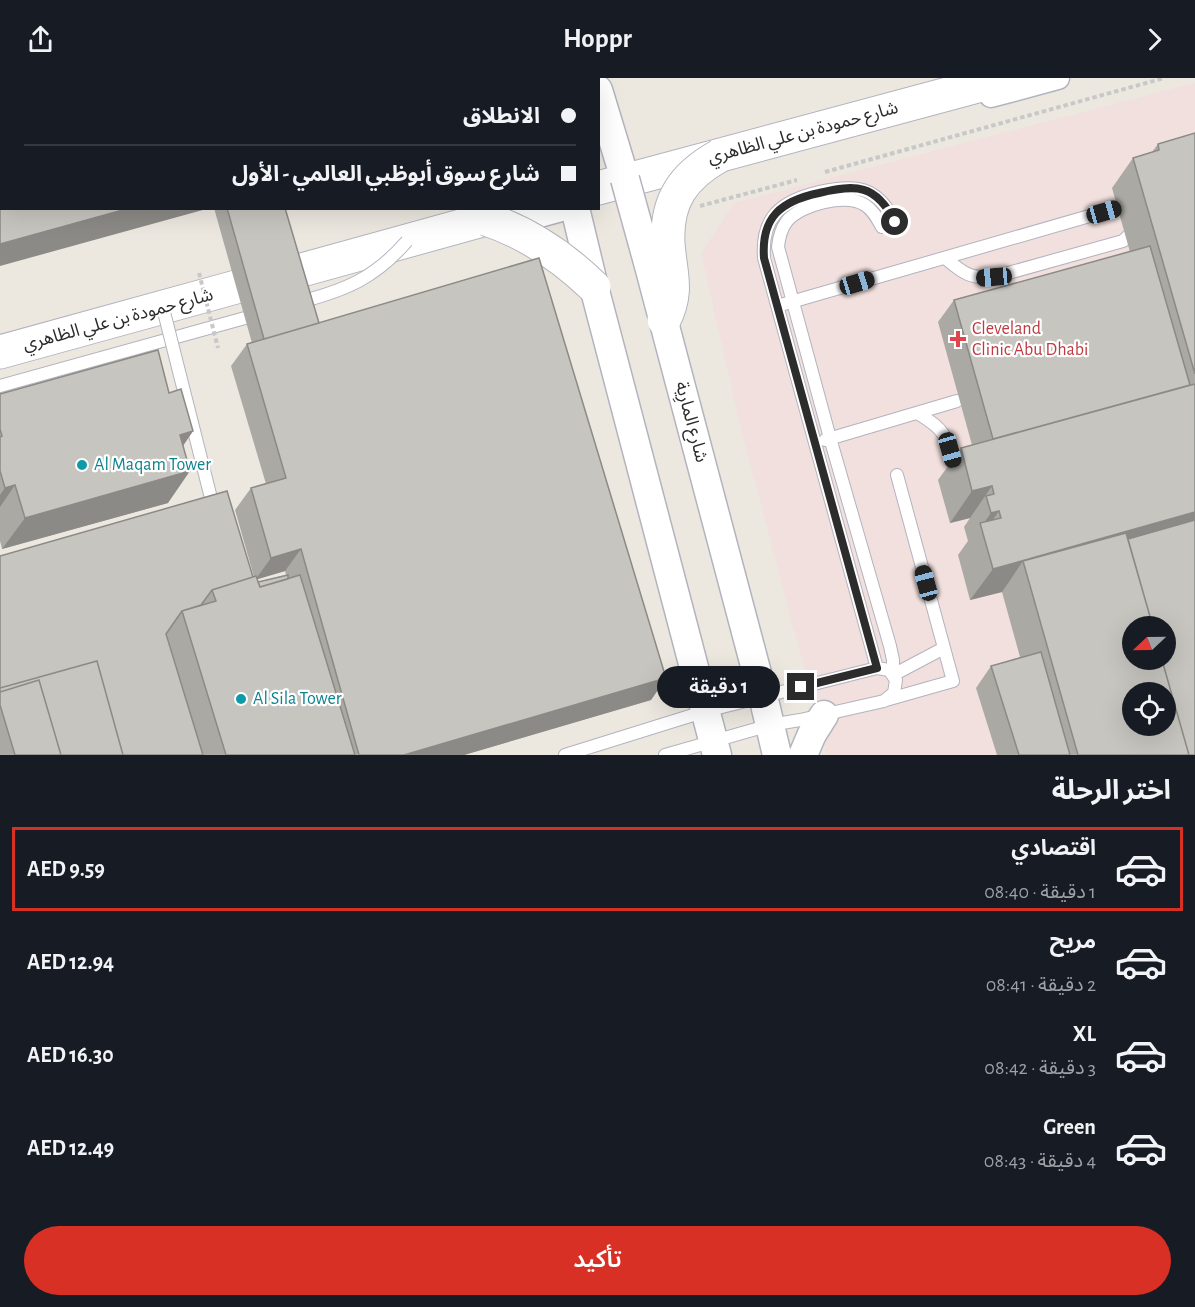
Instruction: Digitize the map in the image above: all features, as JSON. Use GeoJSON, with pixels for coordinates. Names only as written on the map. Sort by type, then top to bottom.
{"type":"FeatureCollection","features":[{"type":"Feature","properties":{"kind":"main road","name":"شارع حمودة بن علي الظاهري"},"geometry":{"type":"LineString","coordinates":[[612,183],[1007,78]]}},
{"type":"Feature","properties":{"kind":"main road"},"geometry":{"type":"LineString","coordinates":[[664,320],[674,288],[668,243],[670,210],[688,179],[718,156]]}},
{"type":"Feature","properties":{"kind":"main road"},"geometry":{"type":"LineString","coordinates":[[288,288],[407,241],[486,219],[539,210]]}},
{"type":"Feature","properties":{"kind":"main road"},"geometry":{"type":"LineString","coordinates":[[486,219],[541,244],[578,271],[594,287]]}},
{"type":"Feature","properties":{"kind":"main road","name":"شارع حمودة بن علي الظاهري"},"geometry":{"type":"LineString","coordinates":[[0,352],[167,323],[205,299],[244,300]]}},
{"type":"Feature","properties":{"kind":"street"},"geometry":{"type":"LineString","coordinates":[[600,200],[1058,78]]}},
{"type":"Feature","properties":{"kind":"street","name":"شارع المارِية"},"geometry":{"type":"LineString","coordinates":[[600,103],[612,183],[664,320],[777,755]]}},
{"type":"Feature","properties":{"kind":"street"},"geometry":{"type":"LineString","coordinates":[[288,288],[539,210]]}},
{"type":"Feature","properties":{"kind":"street"},"geometry":{"type":"LineString","coordinates":[[575,210],[715,748]]}},
{"type":"Feature","properties":{"kind":"street"},"geometry":{"type":"LineString","coordinates":[[0,363],[244,300]]}},
{"type":"Feature","properties":{"kind":"street"},"geometry":{"type":"LineString","coordinates":[[803,755],[824,715]]}},
{"type":"Feature","properties":{"kind":"lane"},"geometry":{"type":"LineString","coordinates":[[877,668],[764,258],[763,246],[764,234],[769,223],[783,206],[803,196],[843,187],[854,187],[873,194],[888,208],[895,222]]}},
{"type":"Feature","properties":{"kind":"lane"},"geometry":{"type":"LineString","coordinates":[[882,226],[864,204],[840,200],[806,208],[789,219],[783,227],[778,247],[890,646],[893,675]]}},
{"type":"Feature","properties":{"kind":"lane"},"geometry":{"type":"LineString","coordinates":[[777,306],[1138,201]]}},
{"type":"Feature","properties":{"kind":"lane"},"geometry":{"type":"LineString","coordinates":[[945,258],[962,273],[978,278],[994,277],[1122,241],[1135,230],[1144,215]]}},
{"type":"Feature","properties":{"kind":"lane"},"geometry":{"type":"LineString","coordinates":[[0,386],[167,323],[217,525]]}},
{"type":"Feature","properties":{"kind":"lane"},"geometry":{"type":"LineString","coordinates":[[815,443],[957,401]]}},
{"type":"Feature","properties":{"kind":"lane"},"geometry":{"type":"LineString","coordinates":[[919,414],[936,424],[946,438],[953,462],[975,456]]}},
{"type":"Feature","properties":{"kind":"lane"},"geometry":{"type":"LineString","coordinates":[[665,755],[715,748],[770,725],[884,701],[953,681],[897,475]]}},
{"type":"Feature","properties":{"kind":"lane"},"geometry":{"type":"LineString","coordinates":[[893,675],[944,648]]}},
{"type":"Feature","properties":{"kind":"lane"},"geometry":{"type":"LineString","coordinates":[[565,755],[706,711],[877,668],[889,670],[896,680],[894,693],[884,701]]}},
{"type":"Feature","properties":{"kind":"path"},"geometry":{"type":"LineString","coordinates":[[822,173],[1164,78]]}},
{"type":"Feature","properties":{"kind":"path"},"geometry":{"type":"LineString","coordinates":[[691,207],[800,179]]}},
{"type":"Feature","properties":{"kind":"path"},"geometry":{"type":"LineString","coordinates":[[205,299],[218,348]]}},
{"type":"Feature","properties":{"kind":"shaded area","name":"Cleveland Clinic Abu Dhabi"},"geometry":{"type":"Polygon","coordinates":[[[1195,83],[1195,755],[827,755],[740,425],[701,253],[734,203],[1195,83]]]}},
{"type":"Feature","properties":{"kind":"building"},"geometry":{"type":"Polygon","coordinates":[[[1195,133],[1195,374],[1133,158],[1159,150],[1158,144],[1195,133]]]}},
{"type":"Feature","properties":{"kind":"building"},"geometry":{"type":"Polygon","coordinates":[[[0,210],[123,210],[0,244],[0,210]]]}},
{"type":"Feature","properties":{"kind":"building"},"geometry":{"type":"Polygon","coordinates":[[[228,210],[286,210],[319,323],[264,339],[228,210]]]}},
{"type":"Feature","properties":{"kind":"building"},"geometry":{"type":"Polygon","coordinates":[[[1150,246],[1190,385],[993,439],[954,300],[1150,246]]]}},
{"type":"Feature","properties":{"kind":"building"},"geometry":{"type":"Polygon","coordinates":[[[539,258],[666,678],[404,755],[359,755],[301,549],[271,558],[251,488],[286,478],[247,344],[539,258]]]}},
{"type":"Feature","properties":{"kind":"building","name":"Al Maqam Tower"},"geometry":{"type":"Polygon","coordinates":[[[158,350],[169,393],[181,389],[193,431],[180,435],[190,471],[25,518],[15,485],[5,488],[0,471],[0,437],[2,436],[0,394],[158,350]]]}},
{"type":"Feature","properties":{"kind":"building"},"geometry":{"type":"Polygon","coordinates":[[[1195,384],[1195,512],[993,569],[980,523],[1001,518],[999,511],[991,513],[986,496],[994,494],[992,486],[972,491],[961,448],[1195,384]]]}},
{"type":"Feature","properties":{"kind":"building"},"geometry":{"type":"Polygon","coordinates":[[[227,491],[253,577],[212,590],[201,605],[182,611],[166,634],[203,755],[123,755],[97,661],[0,688],[0,556],[227,491]]]}},
{"type":"Feature","properties":{"kind":"building"},"geometry":{"type":"Polygon","coordinates":[[[1195,520],[1195,755],[1189,755],[1176,709],[1176,682],[1168,682],[1165,670],[1176,670],[1176,616],[1150,616],[1128,539],[1195,520]]]}},
{"type":"Feature","properties":{"kind":"building"},"geometry":{"type":"Polygon","coordinates":[[[1126,533],[1150,616],[1122,616],[1122,670],[1165,670],[1168,682],[1122,682],[1122,736],[1176,736],[1176,709],[1189,755],[1078,755],[1023,561],[1126,533]]]}},
{"type":"Feature","properties":{"kind":"building"},"geometry":{"type":"Polygon","coordinates":[[[288,575],[288,579],[260,587],[258,582],[288,575]]]}},
{"type":"Feature","properties":{"kind":"building","name":"Al Sila Tower"},"geometry":{"type":"Polygon","coordinates":[[[300,575],[355,755],[226,755],[182,611],[216,601],[212,590],[256,576],[260,587],[300,575]]]}},
{"type":"Feature","properties":{"kind":"building"},"geometry":{"type":"Polygon","coordinates":[[[1041,652],[1070,755],[1019,755],[991,666],[1041,652]]]}},
{"type":"Feature","properties":{"kind":"building"},"geometry":{"type":"Polygon","coordinates":[[[97,661],[123,755],[61,755],[39,680],[0,692],[0,688],[97,661]]]}},
{"type":"Feature","properties":{"kind":"building"},"geometry":{"type":"Polygon","coordinates":[[[39,680],[61,755],[15,755],[0,705],[0,692],[39,680]]]}},
{"type":"Feature","properties":{"kind":"place","name":"Cleveland Clinic Abu Dhabi"},"geometry":{"type":"Point","coordinates":[958,339]}},
{"type":"Feature","properties":{"kind":"place","name":"Al Maqam Tower"},"geometry":{"type":"Point","coordinates":[82,465]}},
{"type":"Feature","properties":{"kind":"place","name":"Al Sila Tower"},"geometry":{"type":"Point","coordinates":[241,699]}},
{"type":"Feature","properties":{"kind":"route"},"geometry":{"type":"LineString","coordinates":[[801,687],[877,668],[764,258],[764,234],[775,213],[792,200],[843,187],[854,187],[873,194],[888,208],[895,222]]}}]}
